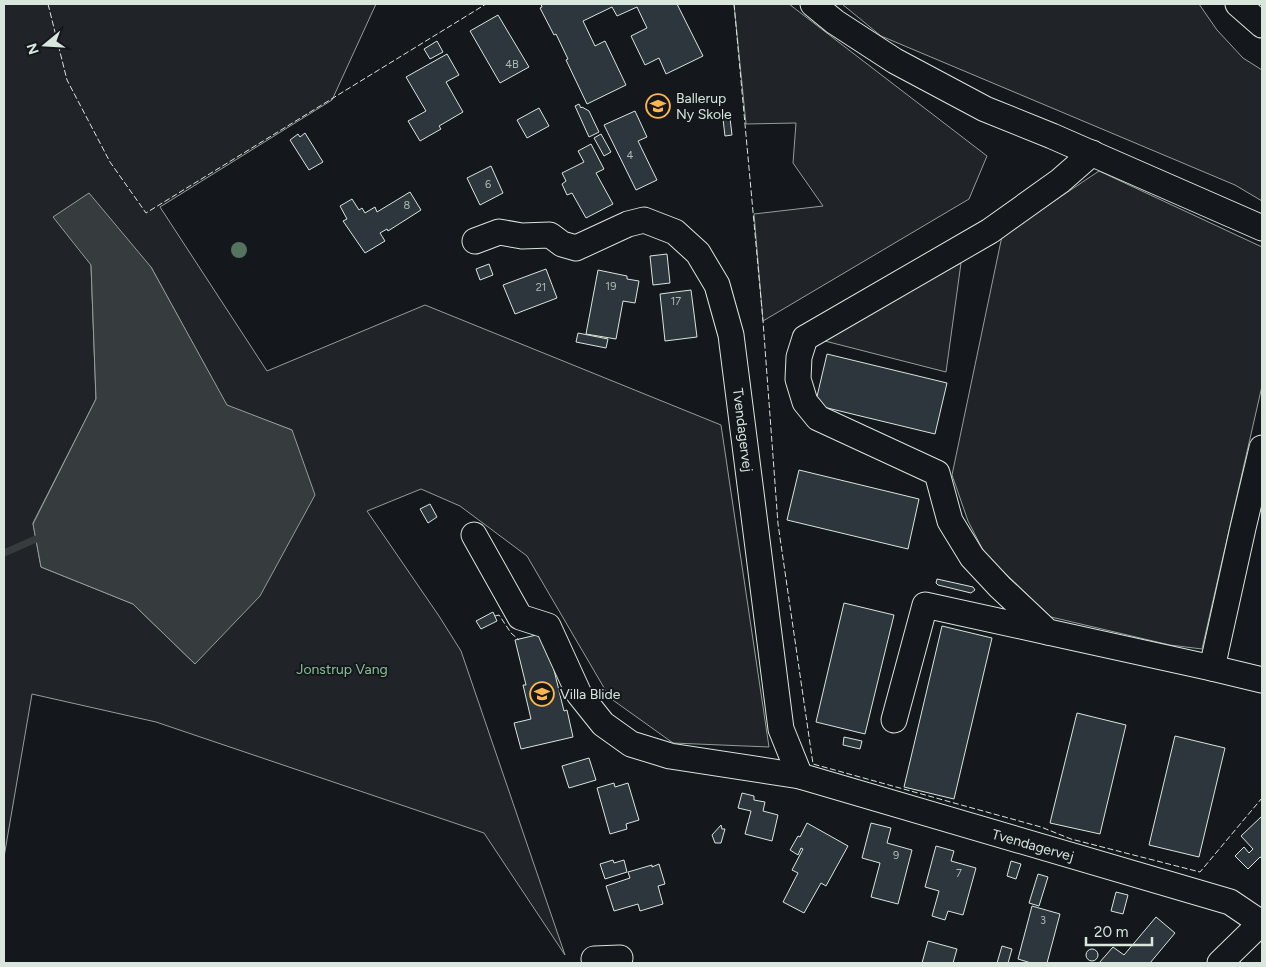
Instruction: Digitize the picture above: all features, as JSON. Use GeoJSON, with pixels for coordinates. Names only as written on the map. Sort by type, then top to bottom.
{"type":"FeatureCollection","features":[{"type":"Feature","properties":{"kind":"street"},"geometry":{"type":"LineString","coordinates":[[813,4],[835,22],[895,61],[985,109],[1092,153],[1262,228]]}},
{"type":"Feature","properties":{"kind":"street"},"geometry":{"type":"LineString","coordinates":[[1238,4],[1262,24]]}},
{"type":"Feature","properties":{"kind":"street"},"geometry":{"type":"LineString","coordinates":[[1048,632],[1000,588],[972,557],[950,521],[937,473],[818,418],[805,402],[798,379],[799,357],[805,338],[990,231],[1060,181],[1092,153]]}},
{"type":"Feature","properties":{"kind":"street","name":"Tvendagervej"},"geometry":{"type":"LineString","coordinates":[[475,241],[499,232],[522,236],[550,235],[562,244],[576,248],[628,224],[644,220],[675,232],[698,253],[717,285],[731,335],[781,729],[800,776]]}},
{"type":"Feature","properties":{"kind":"street"},"geometry":{"type":"LineString","coordinates":[[1212,668],[1252,527],[1262,448]]}},
{"type":"Feature","properties":{"kind":"street","name":"Tvendagervej"},"geometry":{"type":"LineString","coordinates":[[474,535],[520,616],[548,626],[579,694],[603,724],[632,744],[670,756],[800,776],[1230,902],[1262,923]]}},
{"type":"Feature","properties":{"kind":"street"},"geometry":{"type":"LineString","coordinates":[[894,720],[925,605],[1262,680]]}},
{"type":"Feature","properties":{"kind":"street"},"geometry":{"type":"LineString","coordinates":[[1220,963],[1262,923]]}},
{"type":"Feature","properties":{"kind":"street"},"geometry":{"type":"LineString","coordinates":[[595,963],[594,959],[620,958]]}},
{"type":"Feature","properties":{"kind":"green space","name":"Jonstrup Vang"},"geometry":{"type":"Polygon","coordinates":[[[4,4],[376,4],[332,100],[160,207],[267,371],[425,305],[721,425],[769,747],[673,743],[610,698],[527,556],[460,506],[421,489],[367,511],[461,651],[565,955],[484,833],[156,722],[32,694],[4,857],[4,4]],[[91,265],[96,399],[33,523],[41,567],[133,604],[195,664],[292,430],[227,406],[151,267],[91,265]]]}},
{"type":"Feature","properties":{"kind":"green space"},"geometry":{"type":"Polygon","coordinates":[[[734,4],[789,4],[987,156],[969,199],[763,321],[754,214],[823,206],[793,163],[796,123],[746,124],[734,4]]]}},
{"type":"Feature","properties":{"kind":"green space"},"geometry":{"type":"Polygon","coordinates":[[[842,4],[1199,4],[1217,30],[1243,58],[1262,70],[1262,201],[1235,185],[881,36],[842,4]]]}},
{"type":"Feature","properties":{"kind":"green space"},"geometry":{"type":"Polygon","coordinates":[[[1099,171],[1262,247],[1262,386],[1202,649],[1170,645],[1051,617],[985,554],[968,521],[952,475],[1002,236],[1099,171]]]}},
{"type":"Feature","properties":{"kind":"green space"},"geometry":{"type":"Polygon","coordinates":[[[961,263],[946,372],[821,340],[961,263]]]}},
{"type":"Feature","properties":{"kind":"shaded area"},"geometry":{"type":"Polygon","coordinates":[[[89,193],[151,267],[227,405],[292,430],[315,495],[260,596],[195,664],[133,604],[41,567],[33,524],[96,399],[91,265],[53,217],[89,193]]]}},
{"type":"Feature","properties":{"kind":"building"},"geometry":{"type":"Polygon","coordinates":[[[541,4],[677,4],[703,56],[666,74],[659,58],[645,65],[631,36],[647,28],[637,7],[617,16],[612,7],[583,21],[595,46],[605,41],[626,85],[587,104],[556,34],[554,35],[540,8],[542,7],[541,4]]]}},
{"type":"Feature","properties":{"kind":"building"},"geometry":{"type":"Polygon","coordinates":[[[498,15],[529,67],[500,83],[470,31],[498,15]]]}},
{"type":"Feature","properties":{"kind":"building"},"geometry":{"type":"Polygon","coordinates":[[[437,41],[443,52],[430,59],[424,49],[437,41]]]}},
{"type":"Feature","properties":{"kind":"building"},"geometry":{"type":"Polygon","coordinates":[[[447,54],[459,75],[446,82],[463,112],[439,126],[441,129],[420,141],[408,121],[426,111],[406,77],[447,54]]]}},
{"type":"Feature","properties":{"kind":"building"},"geometry":{"type":"Polygon","coordinates":[[[579,104],[581,108],[589,111],[599,132],[589,137],[575,106],[579,104]]]}},
{"type":"Feature","properties":{"kind":"building"},"geometry":{"type":"Polygon","coordinates":[[[539,108],[549,126],[527,138],[517,120],[539,108]]]}},
{"type":"Feature","properties":{"kind":"building"},"geometry":{"type":"Polygon","coordinates":[[[635,111],[647,137],[638,141],[657,180],[636,190],[604,125],[635,111]]]}},
{"type":"Feature","properties":{"kind":"building"},"geometry":{"type":"Polygon","coordinates":[[[730,118],[732,135],[725,136],[723,119],[730,118]]]}},
{"type":"Feature","properties":{"kind":"building"},"geometry":{"type":"Polygon","coordinates":[[[305,133],[323,162],[309,170],[290,140],[298,134],[300,137],[305,133]]]}},
{"type":"Feature","properties":{"kind":"building"},"geometry":{"type":"Polygon","coordinates":[[[601,134],[611,152],[604,156],[594,138],[601,134]]]}},
{"type":"Feature","properties":{"kind":"building"},"geometry":{"type":"Polygon","coordinates":[[[591,144],[604,169],[596,173],[613,204],[586,218],[572,193],[567,195],[562,184],[566,181],[562,173],[584,162],[578,151],[591,144]]]}},
{"type":"Feature","properties":{"kind":"building"},"geometry":{"type":"Polygon","coordinates":[[[491,166],[503,193],[480,205],[467,178],[491,166]]]}},
{"type":"Feature","properties":{"kind":"building"},"geometry":{"type":"Polygon","coordinates":[[[410,192],[421,210],[388,231],[387,229],[380,233],[385,241],[365,253],[343,221],[347,219],[340,206],[352,199],[359,210],[362,208],[365,213],[375,207],[377,212],[410,192]]]}},
{"type":"Feature","properties":{"kind":"building"},"geometry":{"type":"Polygon","coordinates":[[[667,254],[670,283],[653,285],[650,256],[667,254]]]}},
{"type":"Feature","properties":{"kind":"building"},"geometry":{"type":"Polygon","coordinates":[[[489,264],[493,275],[480,280],[476,269],[489,264]]]}},
{"type":"Feature","properties":{"kind":"building"},"geometry":{"type":"Polygon","coordinates":[[[546,269],[557,298],[515,314],[503,285],[546,269]]]}},
{"type":"Feature","properties":{"kind":"building"},"geometry":{"type":"Polygon","coordinates":[[[598,270],[627,276],[627,279],[639,281],[635,303],[623,301],[616,339],[586,334],[598,270]]]}},
{"type":"Feature","properties":{"kind":"building"},"geometry":{"type":"Polygon","coordinates":[[[691,290],[697,337],[665,341],[660,294],[691,290]]]}},
{"type":"Feature","properties":{"kind":"building"},"geometry":{"type":"Polygon","coordinates":[[[578,333],[608,339],[606,348],[576,342],[578,333]]]}},
{"type":"Feature","properties":{"kind":"building"},"geometry":{"type":"Polygon","coordinates":[[[827,354],[947,383],[935,434],[815,405],[827,354]]]}},
{"type":"Feature","properties":{"kind":"building"},"geometry":{"type":"Polygon","coordinates":[[[799,470],[919,499],[908,549],[787,520],[799,470]]]}},
{"type":"Feature","properties":{"kind":"building"},"geometry":{"type":"Polygon","coordinates":[[[430,504],[437,517],[428,523],[420,509],[430,504]]]}},
{"type":"Feature","properties":{"kind":"building"},"geometry":{"type":"Polygon","coordinates":[[[937,579],[973,587],[975,590],[971,593],[938,585],[936,583],[937,579]]]}},
{"type":"Feature","properties":{"kind":"building"},"geometry":{"type":"Polygon","coordinates":[[[844,603],[894,615],[865,734],[816,722],[844,603]]]}},
{"type":"Feature","properties":{"kind":"building"},"geometry":{"type":"Polygon","coordinates":[[[493,612],[497,621],[481,629],[476,621],[493,612]]]}},
{"type":"Feature","properties":{"kind":"building"},"geometry":{"type":"Polygon","coordinates":[[[942,626],[992,638],[954,799],[904,787],[942,626]]]}},
{"type":"Feature","properties":{"kind":"building","name":"Villa Blide"},"geometry":{"type":"Polygon","coordinates":[[[545,633],[564,711],[567,710],[573,737],[521,749],[514,723],[531,719],[523,685],[526,685],[515,640],[545,633]]]}},
{"type":"Feature","properties":{"kind":"building"},"geometry":{"type":"Polygon","coordinates":[[[1077,713],[1126,725],[1100,834],[1050,823],[1077,713]]]}},
{"type":"Feature","properties":{"kind":"building"},"geometry":{"type":"Polygon","coordinates":[[[1175,736],[1225,748],[1199,857],[1149,845],[1175,736]]]}},
{"type":"Feature","properties":{"kind":"building"},"geometry":{"type":"Polygon","coordinates":[[[844,737],[862,741],[860,749],[843,745],[844,737]]]}},
{"type":"Feature","properties":{"kind":"building"},"geometry":{"type":"Polygon","coordinates":[[[589,758],[596,780],[569,788],[562,766],[589,758]]]}},
{"type":"Feature","properties":{"kind":"building"},"geometry":{"type":"Polygon","coordinates":[[[614,783],[615,787],[628,783],[639,820],[626,824],[627,829],[610,834],[597,788],[614,783]]]}},
{"type":"Feature","properties":{"kind":"building"},"geometry":{"type":"Polygon","coordinates":[[[742,793],[754,796],[754,800],[765,802],[763,811],[778,815],[772,841],[745,834],[751,811],[738,808],[742,793]]]}},
{"type":"Feature","properties":{"kind":"building"},"geometry":{"type":"Polygon","coordinates":[[[1262,816],[1262,858],[1260,857],[1248,869],[1235,856],[1244,847],[1249,853],[1253,849],[1241,836],[1262,816]]]}},
{"type":"Feature","properties":{"kind":"building"},"geometry":{"type":"Polygon","coordinates":[[[807,823],[848,846],[826,886],[821,883],[804,913],[783,902],[798,873],[792,870],[803,849],[801,848],[798,855],[790,850],[798,836],[800,837],[807,823]]]}},
{"type":"Feature","properties":{"kind":"building"},"geometry":{"type":"Polygon","coordinates":[[[871,823],[891,828],[887,843],[912,850],[898,904],[871,897],[880,863],[862,858],[871,823]]]}},
{"type":"Feature","properties":{"kind":"building"},"geometry":{"type":"Polygon","coordinates":[[[721,825],[722,829],[725,829],[721,843],[715,843],[712,835],[721,825]]]}},
{"type":"Feature","properties":{"kind":"building"},"geometry":{"type":"Polygon","coordinates":[[[936,846],[954,851],[951,861],[976,868],[963,915],[948,911],[945,920],[932,916],[939,891],[925,887],[936,846]]]}},
{"type":"Feature","properties":{"kind":"building"},"geometry":{"type":"Polygon","coordinates":[[[613,860],[614,863],[624,860],[627,872],[605,879],[600,864],[613,860]]]}},
{"type":"Feature","properties":{"kind":"building"},"geometry":{"type":"Polygon","coordinates":[[[1011,861],[1021,864],[1016,879],[1007,876],[1011,861]]]}},
{"type":"Feature","properties":{"kind":"building"},"geometry":{"type":"Polygon","coordinates":[[[659,864],[665,884],[658,886],[663,904],[640,911],[638,904],[614,911],[606,886],[630,878],[628,872],[659,864]]]}},
{"type":"Feature","properties":{"kind":"building"},"geometry":{"type":"Polygon","coordinates":[[[1038,874],[1048,877],[1039,906],[1029,903],[1038,874]]]}},
{"type":"Feature","properties":{"kind":"building"},"geometry":{"type":"Polygon","coordinates":[[[1116,892],[1128,895],[1123,914],[1111,911],[1116,892]]]}},
{"type":"Feature","properties":{"kind":"building"},"geometry":{"type":"Polygon","coordinates":[[[1032,906],[1060,914],[1047,963],[1031,963],[1018,959],[1032,906]]]}},
{"type":"Feature","properties":{"kind":"building"},"geometry":{"type":"Polygon","coordinates":[[[1156,917],[1175,933],[1150,963],[1099,963],[1113,947],[1124,955],[1156,917]]]}},
{"type":"Feature","properties":{"kind":"building"},"geometry":{"type":"Polygon","coordinates":[[[928,941],[957,949],[953,963],[922,963],[928,941]]]}},
{"type":"Feature","properties":{"kind":"building"},"geometry":{"type":"Polygon","coordinates":[[[1002,946],[1012,949],[1008,963],[997,963],[1002,946]]]}},
{"type":"Feature","properties":{"kind":"building"},"geometry":{"type":"Polygon","coordinates":[[[1090,949],[1094,949],[1098,955],[1094,961],[1090,961],[1086,957],[1086,953],[1090,949]]]}},
{"type":"Feature","properties":{"kind":"waterway"},"geometry":{"type":"LineString","coordinates":[[4,553],[36,539]]}},
{"type":"Feature","properties":{"kind":"fence"},"geometry":{"type":"LineString","coordinates":[[48,4],[67,80],[110,162],[146,213],[486,4]]}},
{"type":"Feature","properties":{"kind":"fence"},"geometry":{"type":"LineString","coordinates":[[734,4],[763,321],[778,524],[813,764],[1041,827],[1071,839],[1200,872],[1262,798]]}},
{"type":"Feature","properties":{"kind":"fence"},"geometry":{"type":"LineString","coordinates":[[495,616],[499,615],[511,633],[519,640]]}},
{"type":"Feature","properties":{"kind":"place","name":"Ballerup Ny Skole"},"geometry":{"type":"Point","coordinates":[658,106]}},
{"type":"Feature","properties":{"kind":"place","name":"Villa Blide"},"geometry":{"type":"Point","coordinates":[542,694]}}]}
